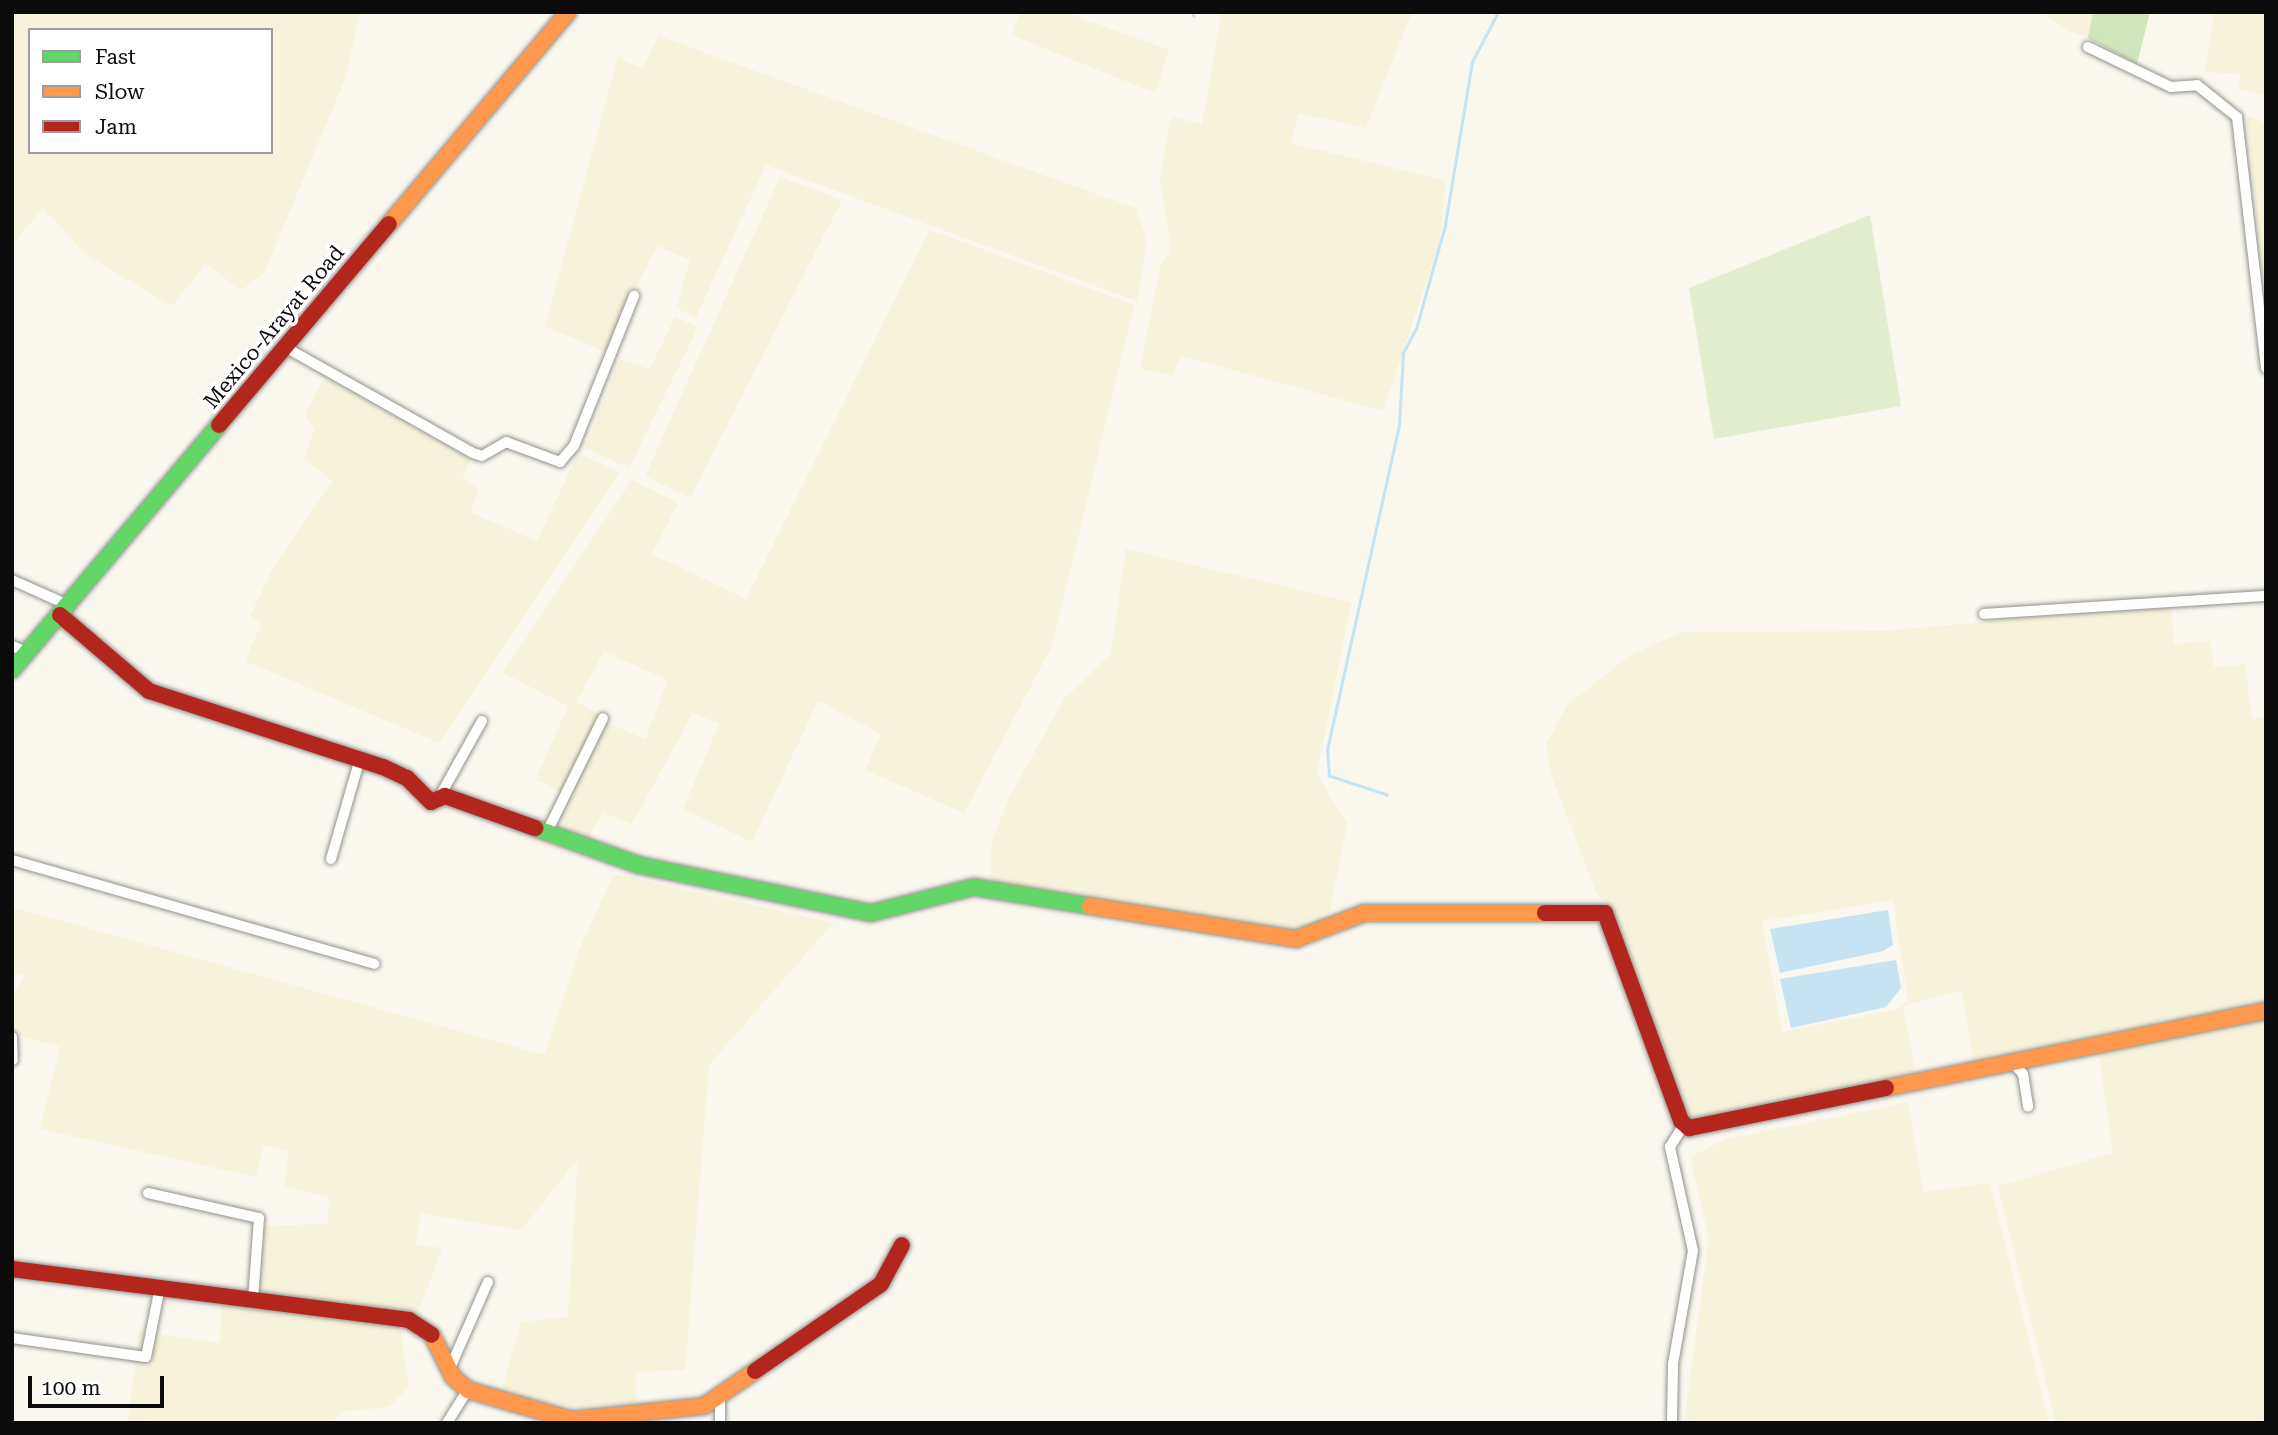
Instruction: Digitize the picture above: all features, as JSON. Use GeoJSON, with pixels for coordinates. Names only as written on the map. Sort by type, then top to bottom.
{"type":"FeatureCollection","features":[{"type":"Feature","properties":{"kind":"street","name":"Mexico-Arayat Road"},"geometry":{"type":"LineString","coordinates":[[12,670],[20,649],[64,610],[568,12]]}},
{"type":"Feature","properties":{"kind":"street"},"geometry":{"type":"LineString","coordinates":[[2088,47],[2171,87],[2197,85],[2237,117],[2266,369]]}},
{"type":"Feature","properties":{"kind":"street"},"geometry":{"type":"LineString","coordinates":[[285,347],[473,453],[482,456],[506,442],[560,462],[574,446],[634,296]]}},
{"type":"Feature","properties":{"kind":"street"},"geometry":{"type":"LineString","coordinates":[[12,580],[64,610],[149,691],[407,778],[431,802],[440,796],[482,721]]}},
{"type":"Feature","properties":{"kind":"street"},"geometry":{"type":"LineString","coordinates":[[1984,614],[2266,596]]}},
{"type":"Feature","properties":{"kind":"street"},"geometry":{"type":"LineString","coordinates":[[546,834],[603,718]]}},
{"type":"Feature","properties":{"kind":"street"},"geometry":{"type":"LineString","coordinates":[[331,859],[359,762]]}},
{"type":"Feature","properties":{"kind":"street"},"geometry":{"type":"LineString","coordinates":[[440,796],[639,865],[871,912],[974,887],[1296,939],[1364,913],[1605,913],[1684,1125]]}},
{"type":"Feature","properties":{"kind":"street"},"geometry":{"type":"LineString","coordinates":[[12,860],[374,964]]}},
{"type":"Feature","properties":{"kind":"street"},"geometry":{"type":"LineString","coordinates":[[1684,1125],[1709,1125],[2266,1011]]}},
{"type":"Feature","properties":{"kind":"street"},"geometry":{"type":"LineString","coordinates":[[12,1037],[13,1060]]}},
{"type":"Feature","properties":{"kind":"street"},"geometry":{"type":"LineString","coordinates":[[2013,1063],[2023,1074],[2028,1107]]}},
{"type":"Feature","properties":{"kind":"street"},"geometry":{"type":"LineString","coordinates":[[1672,1423],[1673,1364],[1693,1251],[1670,1147],[1684,1125]]}},
{"type":"Feature","properties":{"kind":"street"},"geometry":{"type":"LineString","coordinates":[[148,1194],[259,1218],[253,1300]]}},
{"type":"Feature","properties":{"kind":"street"},"geometry":{"type":"LineString","coordinates":[[12,1269],[419,1324],[434,1336],[450,1368],[468,1390],[572,1420],[687,1410],[720,1393],[881,1283],[902,1245]]}},
{"type":"Feature","properties":{"kind":"street"},"geometry":{"type":"LineString","coordinates":[[450,1368],[488,1282]]}},
{"type":"Feature","properties":{"kind":"street"},"geometry":{"type":"LineString","coordinates":[[12,1338],[146,1357],[160,1287]]}},
{"type":"Feature","properties":{"kind":"street"},"geometry":{"type":"LineString","coordinates":[[447,1423],[468,1390]]}},
{"type":"Feature","properties":{"kind":"street"},"geometry":{"type":"LineString","coordinates":[[720,1393],[720,1423]]}},
{"type":"Feature","properties":{"kind":"shaded area"},"geometry":{"type":"Polygon","coordinates":[[[12,12],[360,12],[345,79],[265,271],[242,290],[205,264],[172,306],[86,255],[43,208],[12,245],[12,12]]]}},
{"type":"Feature","properties":{"kind":"shaded area"},"geometry":{"type":"Polygon","coordinates":[[[1020,12],[1064,12],[1169,50],[1155,93],[1011,35],[1020,12]]]}},
{"type":"Feature","properties":{"kind":"shaded area"},"geometry":{"type":"Polygon","coordinates":[[[1222,12],[1412,12],[1366,128],[1298,113],[1291,143],[1446,181],[1439,244],[1383,411],[1181,356],[1173,375],[1140,369],[1161,264],[1171,252],[1160,178],[1171,117],[1202,124],[1222,12]]]}},
{"type":"Feature","properties":{"kind":"shaded area"},"geometry":{"type":"Polygon","coordinates":[[[2041,12],[2094,12],[2090,38],[2070,31],[2041,12]]]}},
{"type":"Feature","properties":{"kind":"shaded area"},"geometry":{"type":"Polygon","coordinates":[[[2214,12],[2266,12],[2266,96],[2239,89],[2240,74],[2205,72],[2214,12]]]}},
{"type":"Feature","properties":{"kind":"shaded area"},"geometry":{"type":"Polygon","coordinates":[[[659,36],[1135,208],[1147,239],[1137,301],[766,165],[696,317],[676,308],[690,260],[657,246],[605,352],[545,326],[618,57],[642,69],[659,36]]]}},
{"type":"Feature","properties":{"kind":"shaded area"},"geometry":{"type":"Polygon","coordinates":[[[2247,116],[2266,123],[2266,308],[2247,116]]]}},
{"type":"Feature","properties":{"kind":"shaded area"},"geometry":{"type":"Polygon","coordinates":[[[780,177],[842,200],[690,498],[645,476],[780,177]]]}},
{"type":"Feature","properties":{"kind":"shaded area"},"geometry":{"type":"Polygon","coordinates":[[[930,230],[1134,305],[1052,646],[964,813],[865,770],[881,734],[818,701],[752,842],[683,809],[719,724],[693,713],[632,824],[603,812],[586,842],[551,831],[605,722],[645,739],[668,680],[604,652],[576,702],[601,715],[563,793],[536,779],[568,706],[503,673],[632,480],[678,503],[652,554],[746,599],[930,230]]]}},
{"type":"Feature","properties":{"kind":"shaded area"},"geometry":{"type":"Polygon","coordinates":[[[675,317],[698,327],[629,468],[585,448],[620,359],[650,369],[675,317]]]}},
{"type":"Feature","properties":{"kind":"shaded area"},"geometry":{"type":"Polygon","coordinates":[[[325,378],[471,460],[462,477],[479,490],[470,512],[537,541],[578,453],[620,473],[439,743],[245,661],[261,625],[250,616],[275,564],[333,481],[304,460],[314,430],[305,413],[325,378]]]}},
{"type":"Feature","properties":{"kind":"shaded area"},"geometry":{"type":"Polygon","coordinates":[[[1126,549],[1351,602],[1317,774],[1347,824],[1329,917],[1309,935],[998,884],[990,877],[992,841],[1009,798],[1064,699],[1111,654],[1126,549]]]}},
{"type":"Feature","properties":{"kind":"shaded area"},"geometry":{"type":"Polygon","coordinates":[[[2171,605],[2174,644],[2210,641],[2214,667],[2245,664],[2252,719],[2266,716],[2266,1007],[1974,1065],[1962,990],[1903,1006],[1917,1079],[1701,1127],[1686,1117],[1613,909],[1597,895],[1549,769],[1547,743],[1567,705],[1629,656],[1682,632],[1884,631],[2171,605]],[[1893,900],[1762,921],[1782,1032],[1896,1010],[1908,1000],[1893,900]]]}},
{"type":"Feature","properties":{"kind":"shaded area"},"geometry":{"type":"Polygon","coordinates":[[[614,874],[833,923],[709,1065],[685,1370],[635,1372],[637,1407],[558,1415],[501,1393],[521,1322],[568,1317],[578,1158],[522,1230],[421,1213],[415,1245],[442,1248],[417,1316],[256,1295],[260,1226],[327,1224],[330,1198],[284,1186],[289,1152],[263,1145],[256,1177],[40,1129],[60,1047],[12,1034],[12,997],[24,976],[12,973],[12,907],[545,1055],[578,952],[614,874]]]}},
{"type":"Feature","properties":{"kind":"shaded area"},"geometry":{"type":"Polygon","coordinates":[[[2266,1014],[2266,1423],[2056,1423],[1998,1186],[2113,1153],[2098,1050],[2266,1014]]]}},
{"type":"Feature","properties":{"kind":"shaded area"},"geometry":{"type":"Polygon","coordinates":[[[1908,1103],[1923,1192],[1990,1183],[2049,1423],[1684,1423],[1709,1238],[1690,1157],[1727,1139],[1908,1103]]]}},
{"type":"Feature","properties":{"kind":"shaded area"},"geometry":{"type":"Polygon","coordinates":[[[222,1302],[400,1326],[409,1387],[389,1407],[339,1412],[334,1423],[128,1423],[139,1331],[220,1343],[222,1302]]]}},
{"type":"Feature","properties":{"kind":"green space"},"geometry":{"type":"Polygon","coordinates":[[[2093,12],[2150,12],[2137,64],[2088,38],[2093,12]]]}},
{"type":"Feature","properties":{"kind":"green space"},"geometry":{"type":"Polygon","coordinates":[[[1870,215],[1901,406],[1714,439],[1689,288],[1870,215]]]}},
{"type":"Feature","properties":{"kind":"water"},"geometry":{"type":"Polygon","coordinates":[[[1888,910],[1893,945],[1883,951],[1780,973],[1770,929],[1888,910]]]}},
{"type":"Feature","properties":{"kind":"water"},"geometry":{"type":"Polygon","coordinates":[[[1896,960],[1901,988],[1886,1007],[1791,1028],[1780,979],[1896,960]]]}},
{"type":"Feature","properties":{"kind":"waterway"},"geometry":{"type":"LineString","coordinates":[[1193,12],[1194,16]]}},
{"type":"Feature","properties":{"kind":"waterway"},"geometry":{"type":"LineString","coordinates":[[1387,795],[1329,776],[1327,750],[1399,425],[1403,353],[1416,329],[1445,225],[1472,62],[1498,12]]}},
{"type":"Feature","properties":{"kind":"traffic: fast"},"geometry":{"type":"LineString","coordinates":[[12,670],[219,425]]}},
{"type":"Feature","properties":{"kind":"traffic: fast"},"geometry":{"type":"LineString","coordinates":[[535,828],[639,865],[871,913],[974,887],[1090,906]]}},
{"type":"Feature","properties":{"kind":"traffic: slow"},"geometry":{"type":"LineString","coordinates":[[389,224],[568,12]]}},
{"type":"Feature","properties":{"kind":"traffic: slow"},"geometry":{"type":"LineString","coordinates":[[1090,906],[1296,939],[1364,913],[1545,913]]}},
{"type":"Feature","properties":{"kind":"traffic: slow"},"geometry":{"type":"LineString","coordinates":[[1886,1088],[2266,1011]]}},
{"type":"Feature","properties":{"kind":"traffic: slow"},"geometry":{"type":"LineString","coordinates":[[432,1335],[453,1377],[468,1390],[572,1420],[704,1406],[755,1371]]}},
{"type":"Feature","properties":{"kind":"traffic: jam"},"geometry":{"type":"LineString","coordinates":[[219,425],[389,224]]}},
{"type":"Feature","properties":{"kind":"traffic: jam"},"geometry":{"type":"LineString","coordinates":[[60,615],[149,691],[383,767],[407,778],[431,802],[445,796],[535,828]]}},
{"type":"Feature","properties":{"kind":"traffic: jam"},"geometry":{"type":"LineString","coordinates":[[1545,913],[1605,913],[1681,1121],[1689,1128],[1886,1088]]}},
{"type":"Feature","properties":{"kind":"traffic: jam"},"geometry":{"type":"LineString","coordinates":[[755,1371],[881,1284],[902,1245]]}},
{"type":"Feature","properties":{"kind":"traffic: jam"},"geometry":{"type":"LineString","coordinates":[[12,1269],[409,1320],[432,1335]]}}]}
